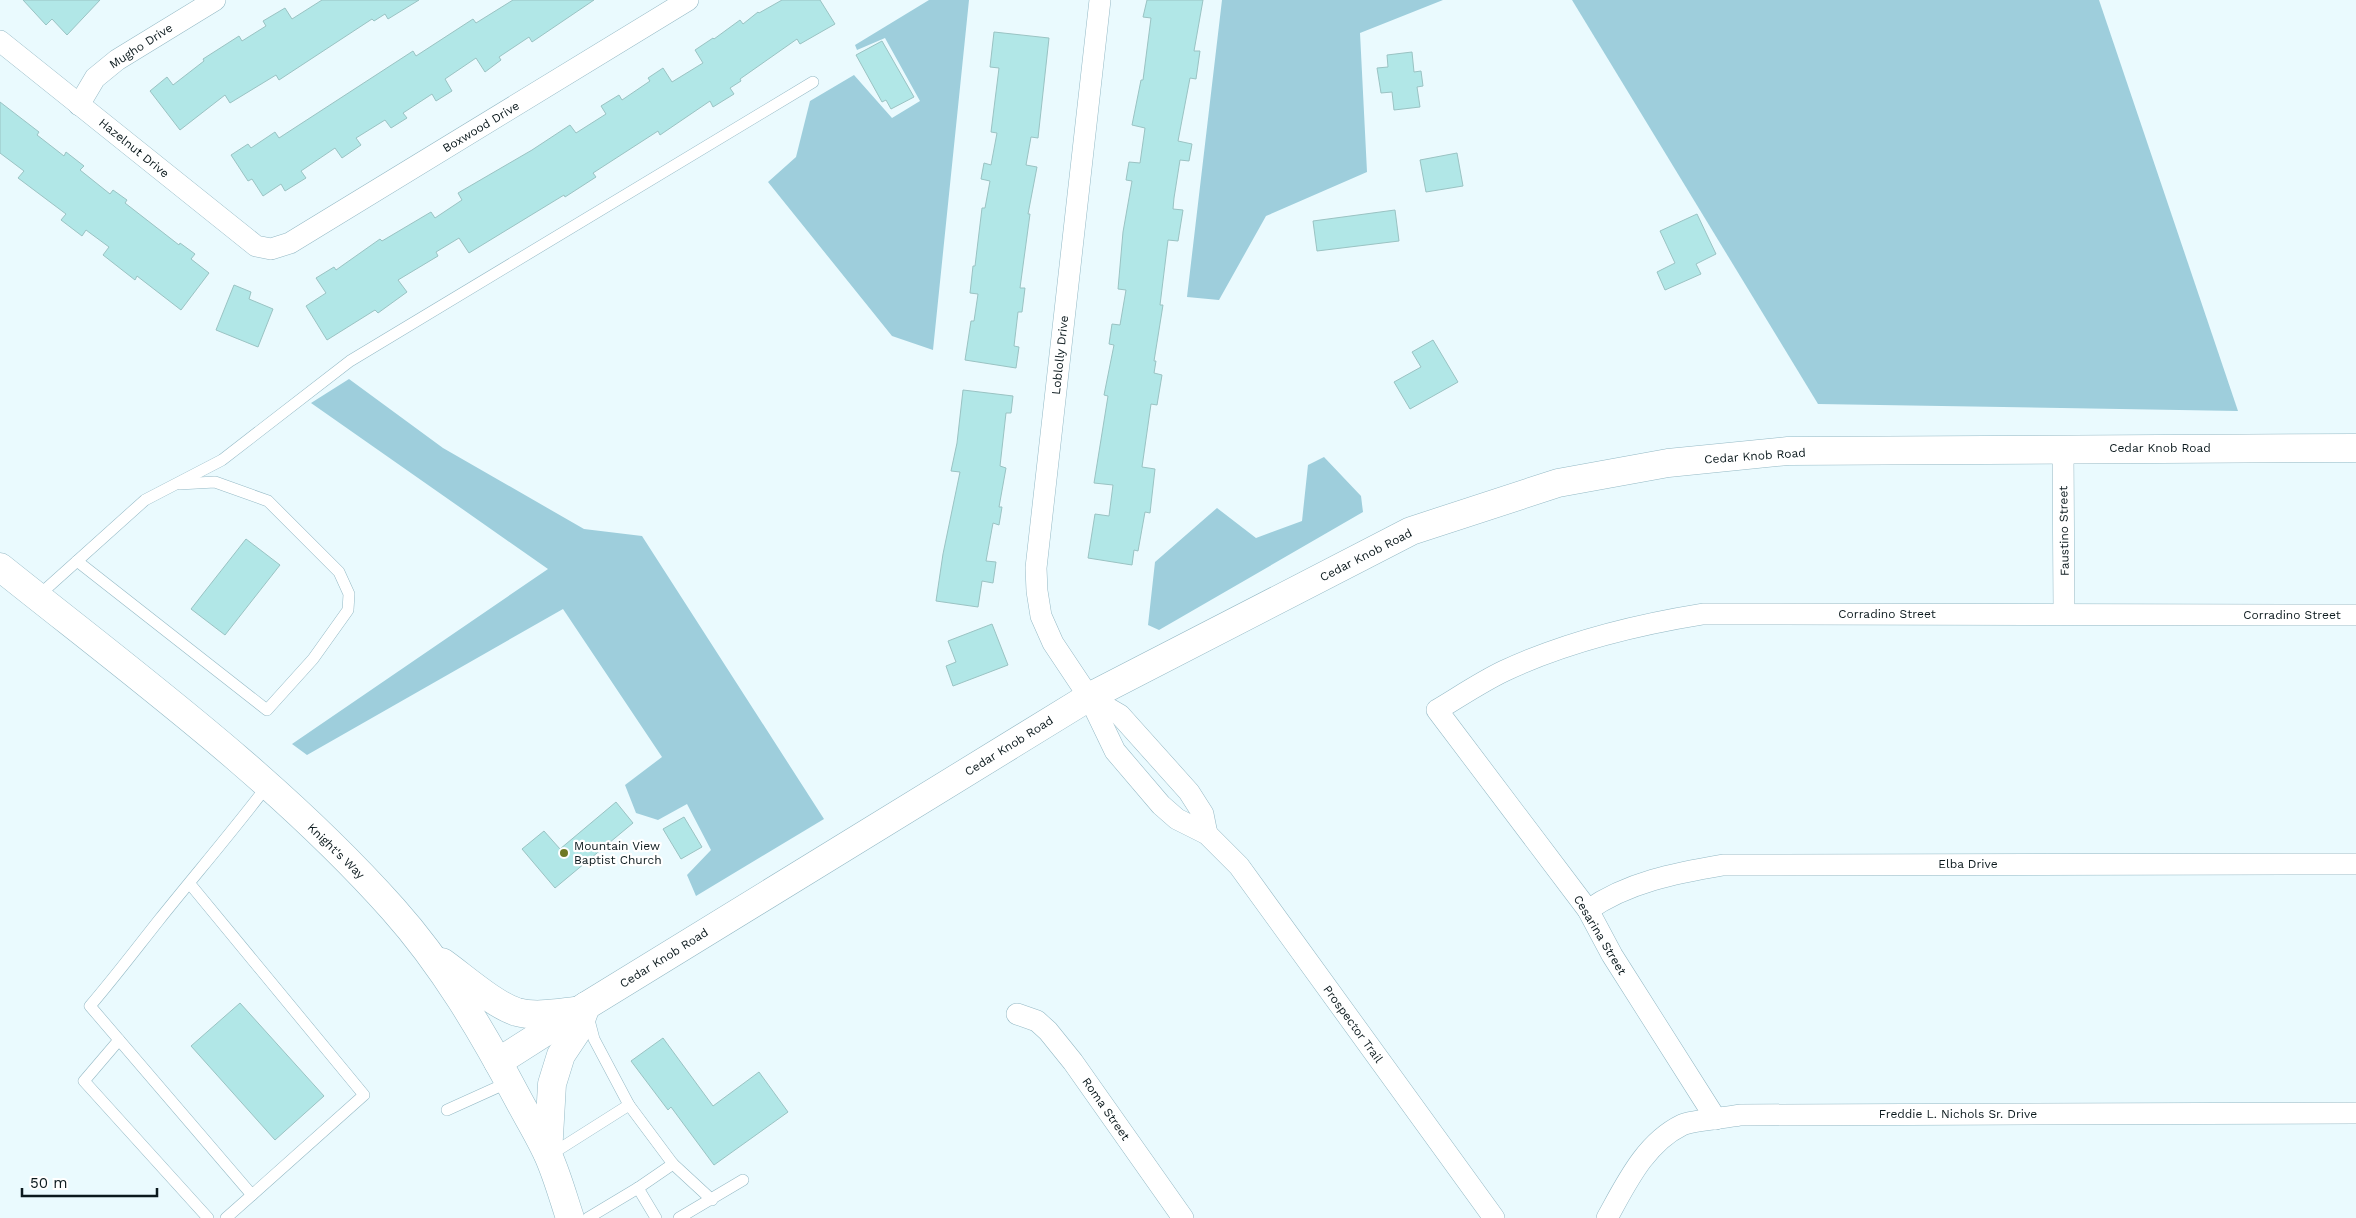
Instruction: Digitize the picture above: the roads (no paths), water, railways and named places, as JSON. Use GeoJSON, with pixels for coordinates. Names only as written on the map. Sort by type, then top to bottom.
{"type":"FeatureCollection","features":[{"type":"Feature","properties":{"kind":"street","name":"Mugho Drive"},"geometry":{"type":"LineString","coordinates":[[79,105],[95,78],[116,60],[215,0]]}},
{"type":"Feature","properties":{"kind":"street","name":"Boxwood Drive"},"geometry":{"type":"LineString","coordinates":[[271,249],[290,243],[688,0]]}},
{"type":"Feature","properties":{"kind":"street","name":"Loblolly Drive"},"geometry":{"type":"LineString","coordinates":[[1089,697],[1053,644],[1041,616],[1036,568],[1100,0]]}},
{"type":"Feature","properties":{"kind":"street","name":"Hazelnut Drive"},"geometry":{"type":"LineString","coordinates":[[0,42],[256,246],[271,249]]}},
{"type":"Feature","properties":{"kind":"street","name":"Cedar Knob Road"},"geometry":{"type":"LineString","coordinates":[[504,1072],[581,1008],[1089,697],[1410,531],[1558,482],[1668,463],[1788,451],[2062,448],[2356,448]]}},
{"type":"Feature","properties":{"kind":"street","name":"Faustino Street"},"geometry":{"type":"LineString","coordinates":[[2062,448],[2064,614]]}},
{"type":"Feature","properties":{"kind":"street","name":"Knight's Way"},"geometry":{"type":"LineString","coordinates":[[0,568],[226,749],[347,860],[394,910],[427,950],[466,1008],[504,1072],[548,1156],[570,1218]]}},
{"type":"Feature","properties":{"kind":"street","name":"Corradino Street"},"geometry":{"type":"LineString","coordinates":[[1437,710],[1503,671],[1558,651],[1616,631],[1703,614],[2356,615]]}},
{"type":"Feature","properties":{"kind":"street","name":"Prospector Trail"},"geometry":{"type":"LineString","coordinates":[[1089,697],[1120,715],[1189,792],[1203,814],[1207,834]]}},
{"type":"Feature","properties":{"kind":"street","name":"Prospector Trail"},"geometry":{"type":"LineString","coordinates":[[1089,697],[1103,731],[1130,771],[1161,805],[1177,819],[1207,834],[1239,866],[1494,1218]]}},
{"type":"Feature","properties":{"kind":"street","name":"Cesarina Street"},"geometry":{"type":"LineString","coordinates":[[1437,710],[1588,910],[1612,955],[1716,1119]]}},
{"type":"Feature","properties":{"kind":"street","name":"Elba Drive"},"geometry":{"type":"LineString","coordinates":[[1588,910],[1602,900],[1635,885],[1680,872],[1723,865],[2356,864]]}},
{"type":"Feature","properties":{"kind":"street"},"geometry":{"type":"LineString","coordinates":[[427,950],[501,1006],[518,1012],[534,1014],[581,1008],[576,1032],[562,1055],[552,1084],[548,1156]]}},
{"type":"Feature","properties":{"kind":"street","name":"Roma Street"},"geometry":{"type":"LineString","coordinates":[[1017,1014],[1037,1021],[1048,1031],[1073,1062],[1183,1218]]}},
{"type":"Feature","properties":{"kind":"street","name":"Freddie L. Nichols Sr. Drive"},"geometry":{"type":"LineString","coordinates":[[1607,1218],[1636,1166],[1661,1140],[1683,1125],[1716,1119],[1749,1115],[2356,1113]]}},
{"type":"Feature","properties":{"kind":"lane"},"geometry":{"type":"LineString","coordinates":[[37,597],[145,500],[222,460],[350,362],[813,82]]}},
{"type":"Feature","properties":{"kind":"lane"},"geometry":{"type":"LineString","coordinates":[[77,561],[267,710],[313,659],[348,610],[349,594],[339,572],[268,501],[215,482],[175,484]]}},
{"type":"Feature","properties":{"kind":"lane"},"geometry":{"type":"LineString","coordinates":[[252,1195],[90,1006],[267,786]]}},
{"type":"Feature","properties":{"kind":"lane"},"geometry":{"type":"LineString","coordinates":[[190,884],[364,1095],[226,1218]]}},
{"type":"Feature","properties":{"kind":"lane"},"geometry":{"type":"LineString","coordinates":[[581,1008],[594,1039],[629,1105],[672,1164],[712,1200]]}},
{"type":"Feature","properties":{"kind":"lane"},"geometry":{"type":"LineString","coordinates":[[119,1040],[84,1081],[208,1218]]}},
{"type":"Feature","properties":{"kind":"lane"},"geometry":{"type":"LineString","coordinates":[[446,1110],[504,1072]]}},
{"type":"Feature","properties":{"kind":"lane"},"geometry":{"type":"LineString","coordinates":[[548,1156],[629,1105]]}},
{"type":"Feature","properties":{"kind":"lane"},"geometry":{"type":"LineString","coordinates":[[588,1218],[638,1188],[672,1164]]}},
{"type":"Feature","properties":{"kind":"lane"},"geometry":{"type":"LineString","coordinates":[[679,1218],[743,1180]]}},
{"type":"Feature","properties":{"kind":"lane"},"geometry":{"type":"LineString","coordinates":[[638,1188],[656,1218]]}},
{"type":"Feature","properties":{"kind":"place","name":"Mountain View Baptist Church"},"geometry":{"type":"Point","coordinates":[564,853]}}]}
